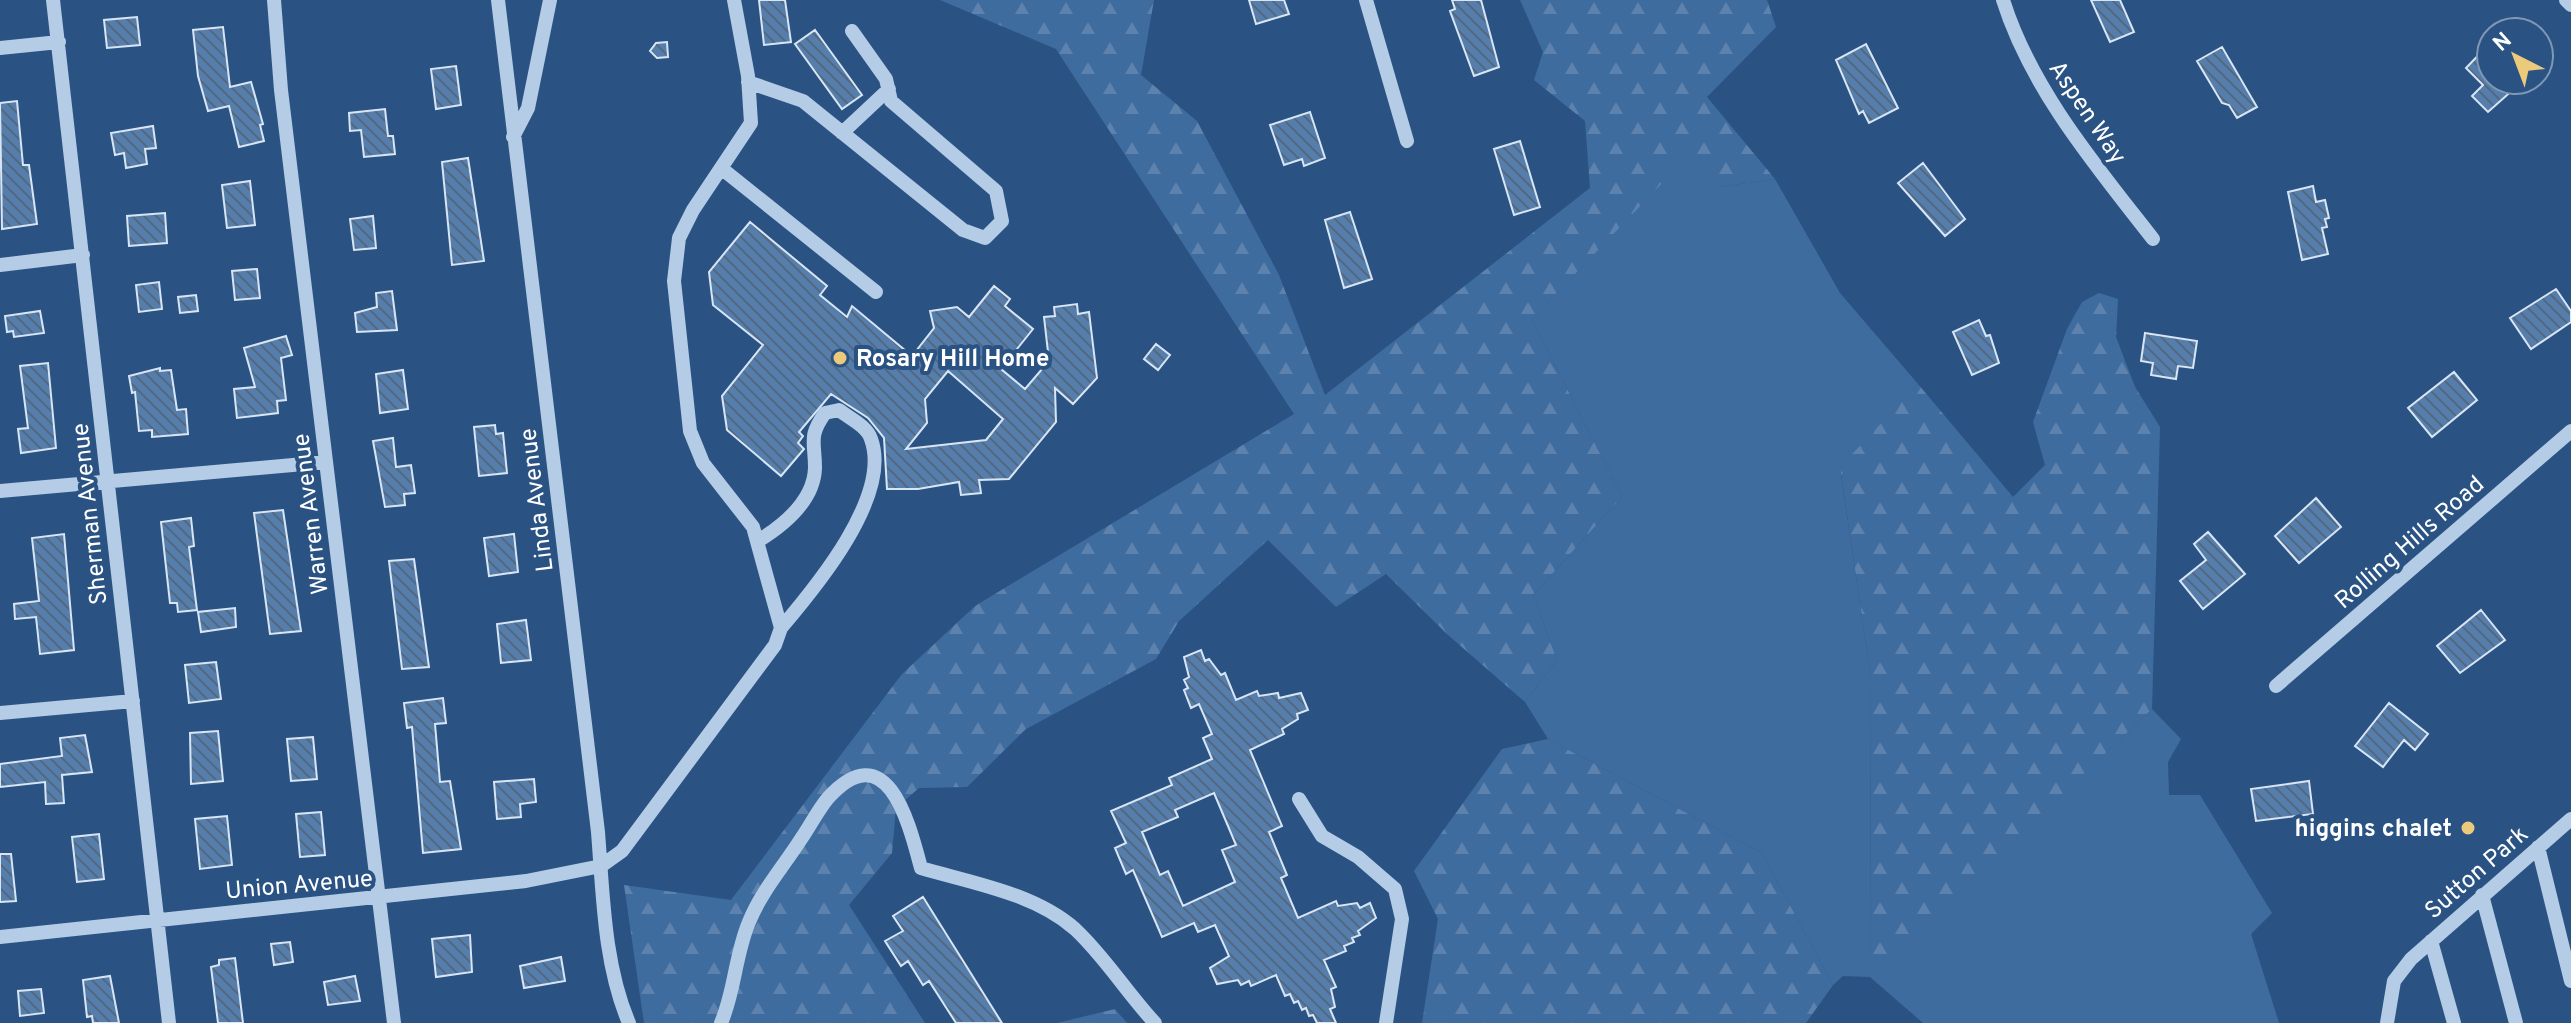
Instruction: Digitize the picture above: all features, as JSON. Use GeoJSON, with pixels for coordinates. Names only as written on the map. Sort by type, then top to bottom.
{"type":"FeatureCollection","features":[{"type":"Feature","properties":{"kind":"street","name":"Sherman Avenue"},"geometry":{"type":"LineString","coordinates":[[53,0],[169,1023]]}},
{"type":"Feature","properties":{"kind":"street","name":"Warren Avenue"},"geometry":{"type":"LineString","coordinates":[[274,0],[281,90],[394,1023]]}},
{"type":"Feature","properties":{"kind":"street","name":"Linda Avenue"},"geometry":{"type":"LineString","coordinates":[[498,0],[601,866],[601,891],[619,994],[629,1023]]}},
{"type":"Feature","properties":{"kind":"street"},"geometry":{"type":"LineString","coordinates":[[513,137],[528,108],[550,0]]}},
{"type":"Feature","properties":{"kind":"street"},"geometry":{"type":"LineString","coordinates":[[734,0],[748,82],[751,123],[693,210],[679,238],[674,281],[690,431],[703,463],[723,493],[753,527],[781,628]]}},
{"type":"Feature","properties":{"kind":"street"},"geometry":{"type":"LineString","coordinates":[[1366,0],[1407,141]]}},
{"type":"Feature","properties":{"kind":"street","name":"Aspen Way"},"geometry":{"type":"LineString","coordinates":[[2003,0],[2028,62],[2097,167],[2153,239]]}},
{"type":"Feature","properties":{"kind":"street"},"geometry":{"type":"LineString","coordinates":[[2566,0],[2571,5]]}},
{"type":"Feature","properties":{"kind":"street"},"geometry":{"type":"LineString","coordinates":[[748,82],[803,101],[963,230],[985,238],[1002,221],[996,191],[891,101],[886,79],[852,31]]}},
{"type":"Feature","properties":{"kind":"street"},"geometry":{"type":"LineString","coordinates":[[0,48],[59,42]]}},
{"type":"Feature","properties":{"kind":"street"},"geometry":{"type":"LineString","coordinates":[[842,133],[889,89]]}},
{"type":"Feature","properties":{"kind":"street"},"geometry":{"type":"LineString","coordinates":[[721,168],[876,292]]}},
{"type":"Feature","properties":{"kind":"street"},"geometry":{"type":"LineString","coordinates":[[0,265],[83,255]]}},
{"type":"Feature","properties":{"kind":"street"},"geometry":{"type":"LineString","coordinates":[[601,866],[622,851],[631,839],[775,645],[781,628],[808,597],[855,526],[874,475],[871,439],[864,429],[839,410],[825,413],[812,431],[813,486],[784,525],[758,541]]}},
{"type":"Feature","properties":{"kind":"street","name":"Rolling Hills Road"},"geometry":{"type":"LineString","coordinates":[[2276,686],[2571,431]]}},
{"type":"Feature","properties":{"kind":"street"},"geometry":{"type":"LineString","coordinates":[[0,491],[326,462]]}},
{"type":"Feature","properties":{"kind":"street"},"geometry":{"type":"LineString","coordinates":[[0,713],[133,701]]}},
{"type":"Feature","properties":{"kind":"street"},"geometry":{"type":"LineString","coordinates":[[721,1023],[731,999],[748,923],[764,891],[827,799],[856,776],[874,776],[890,786],[903,806],[921,868],[1045,908],[1073,928],[1097,951],[1155,1023]]}},
{"type":"Feature","properties":{"kind":"street"},"geometry":{"type":"LineString","coordinates":[[1299,799],[1322,836],[1358,857],[1395,889],[1402,919],[1386,1023]]}},
{"type":"Feature","properties":{"kind":"street","name":"Sutton Park"},"geometry":{"type":"LineString","coordinates":[[2387,1023],[2394,981],[2411,959],[2571,819]]}},
{"type":"Feature","properties":{"kind":"street"},"geometry":{"type":"LineString","coordinates":[[2538,847],[2571,981]]}},
{"type":"Feature","properties":{"kind":"street","name":"Union Avenue"},"geometry":{"type":"LineString","coordinates":[[0,937],[378,899],[526,881],[601,866]]}},
{"type":"Feature","properties":{"kind":"street"},"geometry":{"type":"LineString","coordinates":[[2482,895],[2516,1023]]}},
{"type":"Feature","properties":{"kind":"street"},"geometry":{"type":"LineString","coordinates":[[2431,941],[2454,1023]]}},
{"type":"Feature","properties":{"kind":"green space"},"geometry":{"type":"Polygon","coordinates":[[[940,0],[1154,0],[1141,75],[1197,121],[1279,275],[1325,395],[1590,188],[1585,121],[1534,80],[1543,52],[1520,0],[1767,0],[1776,27],[1707,97],[1775,179],[1719,187],[1690,154],[1532,319],[1622,497],[1533,595],[1557,660],[1525,702],[1448,635],[1386,574],[1336,607],[1268,540],[1179,621],[1156,659],[1026,729],[967,787],[919,788],[896,808],[892,853],[849,905],[925,1023],[644,1023],[624,885],[731,900],[902,674],[975,606],[1294,414],[1056,49],[940,0]]]}},
{"type":"Feature","properties":{"kind":"green space"},"geometry":{"type":"Polygon","coordinates":[[[1690,153],[1719,187],[1775,179],[1840,293],[1918,384],[1840,468],[1871,678],[1870,976],[2152,709],[2181,739],[2168,762],[2169,795],[2200,795],[2272,913],[2251,934],[2279,1023],[1923,1023],[1870,977],[1843,976],[1833,985],[1762,853],[1548,739],[1525,702],[1557,660],[1533,595],[1622,497],[1532,319],[1690,153]]]}},
{"type":"Feature","properties":{"kind":"green space"},"geometry":{"type":"Polygon","coordinates":[[[2099,293],[2118,299],[2116,337],[2135,387],[2160,427],[2152,709],[1870,977],[1871,678],[1840,467],[1918,384],[2013,497],[2045,465],[2033,422],[2067,329],[2082,302],[2099,293]]]}},
{"type":"Feature","properties":{"kind":"green space"},"geometry":{"type":"Polygon","coordinates":[[[1548,739],[1762,853],[1833,985],[1806,1023],[1422,1023],[1438,919],[1414,871],[1502,749],[1548,739]]]}},
{"type":"Feature","properties":{"kind":"green space"},"geometry":{"type":"Polygon","coordinates":[[[1115,1009],[1127,1023],[1057,1023],[1115,1009]]]}},
{"type":"Feature","properties":{"kind":"building"},"geometry":{"type":"Polygon","coordinates":[[[759,0],[785,0],[791,42],[764,45],[759,0]]]}},
{"type":"Feature","properties":{"kind":"building"},"geometry":{"type":"Polygon","coordinates":[[[1249,0],[1284,0],[1289,14],[1256,24],[1249,0]]]}},
{"type":"Feature","properties":{"kind":"building"},"geometry":{"type":"Polygon","coordinates":[[[1452,0],[1481,0],[1499,67],[1474,76],[1450,11],[1455,9],[1452,0]]]}},
{"type":"Feature","properties":{"kind":"building"},"geometry":{"type":"Polygon","coordinates":[[[2091,0],[2120,0],[2134,32],[2110,42],[2091,0]]]}},
{"type":"Feature","properties":{"kind":"building"},"geometry":{"type":"Polygon","coordinates":[[[137,17],[140,45],[107,48],[104,20],[137,17]]]}},
{"type":"Feature","properties":{"kind":"building"},"geometry":{"type":"Polygon","coordinates":[[[223,27],[230,87],[251,82],[263,124],[260,125],[264,141],[239,147],[229,106],[208,111],[198,76],[193,30],[223,27]]]}},
{"type":"Feature","properties":{"kind":"building"},"geometry":{"type":"Polygon","coordinates":[[[815,30],[862,95],[842,109],[795,44],[815,30]]]}},
{"type":"Feature","properties":{"kind":"building"},"geometry":{"type":"Polygon","coordinates":[[[667,42],[668,57],[657,58],[650,51],[656,43],[667,42]]]}},
{"type":"Feature","properties":{"kind":"building"},"geometry":{"type":"Polygon","coordinates":[[[1866,44],[1898,108],[1869,123],[1863,111],[1859,114],[1836,60],[1866,44]]]}},
{"type":"Feature","properties":{"kind":"building"},"geometry":{"type":"Polygon","coordinates":[[[2222,47],[2257,107],[2237,118],[2229,105],[2222,103],[2197,61],[2222,47]]]}},
{"type":"Feature","properties":{"kind":"building"},"geometry":{"type":"Polygon","coordinates":[[[2475,59],[2475,77],[2466,68],[2475,59]]]}},
{"type":"Feature","properties":{"kind":"building"},"geometry":{"type":"Polygon","coordinates":[[[456,66],[461,105],[436,109],[431,69],[456,66]]]}},
{"type":"Feature","properties":{"kind":"building"},"geometry":{"type":"Polygon","coordinates":[[[2475,93],[2475,96],[2506,96],[2488,112],[2472,96],[2475,93]]]}},
{"type":"Feature","properties":{"kind":"building"},"geometry":{"type":"Polygon","coordinates":[[[17,101],[23,165],[29,165],[37,224],[2,229],[0,103],[17,101]]]}},
{"type":"Feature","properties":{"kind":"building"},"geometry":{"type":"Polygon","coordinates":[[[385,109],[388,136],[393,136],[395,154],[364,157],[361,130],[350,131],[349,113],[385,109]]]}},
{"type":"Feature","properties":{"kind":"building"},"geometry":{"type":"Polygon","coordinates":[[[1310,112],[1325,158],[1304,166],[1302,159],[1284,165],[1270,125],[1310,112]]]}},
{"type":"Feature","properties":{"kind":"building"},"geometry":{"type":"Polygon","coordinates":[[[153,126],[156,148],[145,149],[147,164],[126,168],[124,153],[115,155],[111,133],[153,126]]]}},
{"type":"Feature","properties":{"kind":"building"},"geometry":{"type":"Polygon","coordinates":[[[1520,141],[1540,207],[1514,215],[1494,149],[1520,141]]]}},
{"type":"Feature","properties":{"kind":"building"},"geometry":{"type":"Polygon","coordinates":[[[468,158],[484,261],[452,265],[442,162],[468,158]]]}},
{"type":"Feature","properties":{"kind":"building"},"geometry":{"type":"Polygon","coordinates":[[[1923,163],[1965,219],[1945,236],[1898,183],[1923,163]]]}},
{"type":"Feature","properties":{"kind":"building"},"geometry":{"type":"Polygon","coordinates":[[[250,181],[255,225],[227,228],[222,185],[250,181]]]}},
{"type":"Feature","properties":{"kind":"building"},"geometry":{"type":"Polygon","coordinates":[[[2313,186],[2316,202],[2325,200],[2329,218],[2325,219],[2327,227],[2322,228],[2328,254],[2302,260],[2288,192],[2313,186]]]}},
{"type":"Feature","properties":{"kind":"building"},"geometry":{"type":"Polygon","coordinates":[[[1350,212],[1372,279],[1344,288],[1325,220],[1350,212]]]}},
{"type":"Feature","properties":{"kind":"building"},"geometry":{"type":"Polygon","coordinates":[[[165,213],[167,243],[129,246],[127,216],[165,213]]]}},
{"type":"Feature","properties":{"kind":"building"},"geometry":{"type":"Polygon","coordinates":[[[373,216],[376,248],[354,250],[350,219],[373,216]]]}},
{"type":"Feature","properties":{"kind":"building","name":"Rosary Hill Home"},"geometry":{"type":"Polygon","coordinates":[[[750,222],[827,286],[820,295],[847,317],[852,306],[912,356],[934,328],[930,311],[957,307],[969,317],[994,286],[1010,299],[1005,306],[1033,329],[1001,369],[1025,389],[1049,361],[1044,317],[1055,316],[1054,307],[1077,304],[1078,314],[1089,312],[1097,378],[1073,404],[1055,388],[1056,422],[1009,479],[979,480],[981,493],[961,495],[959,482],[918,489],[887,489],[884,438],[868,418],[831,394],[799,432],[803,436],[798,443],[804,449],[781,476],[727,430],[722,396],[763,345],[713,305],[709,272],[750,222]],[[948,371],[925,399],[927,423],[906,449],[986,440],[1003,419],[948,371]]]}},
{"type":"Feature","properties":{"kind":"building"},"geometry":{"type":"Polygon","coordinates":[[[257,269],[260,298],[235,300],[232,271],[257,269]]]}},
{"type":"Feature","properties":{"kind":"building"},"geometry":{"type":"Polygon","coordinates":[[[159,282],[162,309],[139,312],[136,285],[159,282]]]}},
{"type":"Feature","properties":{"kind":"building"},"geometry":{"type":"Polygon","coordinates":[[[2556,289],[2571,311],[2571,322],[2531,349],[2510,318],[2556,289]]]}},
{"type":"Feature","properties":{"kind":"building"},"geometry":{"type":"Polygon","coordinates":[[[392,291],[397,330],[357,332],[355,313],[377,307],[376,293],[392,291]]]}},
{"type":"Feature","properties":{"kind":"building"},"geometry":{"type":"Polygon","coordinates":[[[196,295],[198,311],[180,313],[178,297],[196,295]]]}},
{"type":"Feature","properties":{"kind":"building"},"geometry":{"type":"Polygon","coordinates":[[[40,311],[44,333],[14,337],[13,331],[7,332],[5,316],[40,311]]]}},
{"type":"Feature","properties":{"kind":"building"},"geometry":{"type":"Polygon","coordinates":[[[1979,320],[1986,336],[1990,335],[1999,363],[1972,375],[1953,332],[1979,320]]]}},
{"type":"Feature","properties":{"kind":"building"},"geometry":{"type":"Polygon","coordinates":[[[2145,333],[2197,341],[2193,368],[2178,366],[2176,379],[2151,375],[2153,363],[2141,361],[2145,333]]]}},
{"type":"Feature","properties":{"kind":"building"},"geometry":{"type":"Polygon","coordinates":[[[286,336],[292,355],[281,358],[286,400],[277,401],[278,413],[237,418],[234,389],[255,387],[244,348],[286,336]]]}},
{"type":"Feature","properties":{"kind":"building"},"geometry":{"type":"Polygon","coordinates":[[[1156,344],[1170,355],[1158,370],[1144,359],[1156,344]]]}},
{"type":"Feature","properties":{"kind":"building"},"geometry":{"type":"Polygon","coordinates":[[[48,363],[56,448],[21,453],[18,429],[28,428],[20,366],[48,363]]]}},
{"type":"Feature","properties":{"kind":"building"},"geometry":{"type":"Polygon","coordinates":[[[160,368],[160,371],[171,370],[177,410],[186,409],[188,434],[152,437],[152,430],[139,431],[135,392],[132,393],[129,376],[160,368]]]}},
{"type":"Feature","properties":{"kind":"building"},"geometry":{"type":"Polygon","coordinates":[[[403,370],[408,409],[380,413],[376,374],[403,370]]]}},
{"type":"Feature","properties":{"kind":"building"},"geometry":{"type":"Polygon","coordinates":[[[2454,372],[2477,400],[2432,437],[2408,408],[2454,372]]]}},
{"type":"Feature","properties":{"kind":"building"},"geometry":{"type":"Polygon","coordinates":[[[495,425],[496,434],[503,433],[507,473],[479,476],[474,427],[495,425]]]}},
{"type":"Feature","properties":{"kind":"building"},"geometry":{"type":"Polygon","coordinates":[[[393,438],[396,467],[411,465],[415,493],[404,494],[405,505],[385,507],[373,441],[393,438]]]}},
{"type":"Feature","properties":{"kind":"building"},"geometry":{"type":"Polygon","coordinates":[[[2316,498],[2341,527],[2299,563],[2275,536],[2316,498]]]}},
{"type":"Feature","properties":{"kind":"building"},"geometry":{"type":"Polygon","coordinates":[[[283,510],[301,631],[270,634],[254,513],[283,510]]]}},
{"type":"Feature","properties":{"kind":"building"},"geometry":{"type":"Polygon","coordinates":[[[191,518],[194,546],[189,547],[197,610],[178,612],[177,603],[170,603],[161,522],[191,518]]]}},
{"type":"Feature","properties":{"kind":"building"},"geometry":{"type":"Polygon","coordinates":[[[2208,532],[2245,574],[2203,609],[2180,581],[2206,560],[2194,544],[2208,532]]]}},
{"type":"Feature","properties":{"kind":"building"},"geometry":{"type":"Polygon","coordinates":[[[64,534],[74,650],[40,654],[36,617],[15,619],[14,604],[39,601],[32,538],[64,534]]]}},
{"type":"Feature","properties":{"kind":"building"},"geometry":{"type":"Polygon","coordinates":[[[514,534],[518,572],[489,576],[484,538],[514,534]]]}},
{"type":"Feature","properties":{"kind":"building"},"geometry":{"type":"Polygon","coordinates":[[[414,559],[429,667],[402,669],[389,561],[414,559]]]}},
{"type":"Feature","properties":{"kind":"building"},"geometry":{"type":"Polygon","coordinates":[[[235,608],[236,627],[201,632],[198,612],[235,608]]]}},
{"type":"Feature","properties":{"kind":"building"},"geometry":{"type":"Polygon","coordinates":[[[2481,610],[2505,640],[2460,673],[2437,646],[2481,610]]]}},
{"type":"Feature","properties":{"kind":"building"},"geometry":{"type":"Polygon","coordinates":[[[526,620],[531,660],[501,663],[497,624],[526,620]]]}},
{"type":"Feature","properties":{"kind":"building"},"geometry":{"type":"Polygon","coordinates":[[[1201,650],[1205,661],[1209,659],[1221,675],[1225,673],[1236,700],[1257,691],[1259,696],[1278,693],[1279,698],[1301,693],[1308,710],[1297,714],[1298,719],[1282,729],[1284,734],[1250,750],[1282,826],[1269,832],[1287,875],[1281,878],[1298,918],[1336,901],[1338,906],[1357,903],[1360,908],[1370,903],[1376,918],[1358,931],[1360,935],[1352,938],[1354,942],[1344,946],[1346,951],[1324,960],[1336,987],[1331,989],[1335,1007],[1330,1009],[1336,1023],[1317,1023],[1306,1008],[1302,1010],[1298,1001],[1294,1003],[1290,994],[1285,996],[1276,975],[1251,986],[1249,981],[1241,985],[1238,980],[1217,984],[1210,968],[1229,956],[1215,925],[1198,932],[1194,923],[1162,937],[1133,870],[1126,874],[1115,848],[1126,843],[1111,811],[1172,785],[1169,778],[1212,759],[1203,738],[1212,734],[1199,704],[1191,708],[1184,690],[1188,688],[1184,680],[1189,677],[1184,657],[1201,650]],[[1214,793],[1175,810],[1178,817],[1142,832],[1160,875],[1168,871],[1183,906],[1235,882],[1222,850],[1236,845],[1214,793]]]}},
{"type":"Feature","properties":{"kind":"building"},"geometry":{"type":"Polygon","coordinates":[[[216,662],[221,699],[189,703],[185,665],[216,662]]]}},
{"type":"Feature","properties":{"kind":"building"},"geometry":{"type":"Polygon","coordinates":[[[443,698],[446,723],[435,724],[440,782],[450,781],[461,849],[423,853],[412,727],[407,728],[404,703],[443,698]]]}},
{"type":"Feature","properties":{"kind":"building"},"geometry":{"type":"Polygon","coordinates":[[[2389,703],[2428,734],[2415,750],[2404,740],[2383,767],[2355,746],[2389,703]]]}},
{"type":"Feature","properties":{"kind":"building"},"geometry":{"type":"Polygon","coordinates":[[[218,731],[223,781],[191,784],[190,733],[218,731]]]}},
{"type":"Feature","properties":{"kind":"building"},"geometry":{"type":"Polygon","coordinates":[[[85,735],[92,772],[62,775],[64,803],[46,804],[45,782],[0,787],[0,764],[62,756],[60,738],[85,735]]]}},
{"type":"Feature","properties":{"kind":"building"},"geometry":{"type":"Polygon","coordinates":[[[313,737],[317,779],[291,781],[287,739],[313,737]]]}},
{"type":"Feature","properties":{"kind":"building"},"geometry":{"type":"Polygon","coordinates":[[[534,779],[536,802],[520,804],[521,817],[497,819],[494,782],[534,779]]]}},
{"type":"Feature","properties":{"kind":"building"},"geometry":{"type":"Polygon","coordinates":[[[2309,781],[2313,814],[2256,821],[2251,789],[2309,781]]]}},
{"type":"Feature","properties":{"kind":"building"},"geometry":{"type":"Polygon","coordinates":[[[321,812],[325,855],[300,857],[296,814],[321,812]]]}},
{"type":"Feature","properties":{"kind":"building"},"geometry":{"type":"Polygon","coordinates":[[[227,816],[232,865],[200,869],[195,819],[227,816]]]}},
{"type":"Feature","properties":{"kind":"building"},"geometry":{"type":"Polygon","coordinates":[[[99,834],[104,879],[77,882],[72,837],[99,834]]]}},
{"type":"Feature","properties":{"kind":"building"},"geometry":{"type":"Polygon","coordinates":[[[0,854],[11,854],[16,901],[0,902],[0,854]]]}},
{"type":"Feature","properties":{"kind":"building"},"geometry":{"type":"Polygon","coordinates":[[[923,897],[1002,1023],[956,1023],[929,981],[923,985],[908,961],[901,966],[885,941],[903,931],[893,916],[923,897]]]}},
{"type":"Feature","properties":{"kind":"building"},"geometry":{"type":"Polygon","coordinates":[[[470,935],[472,972],[436,977],[432,939],[470,935]]]}},
{"type":"Feature","properties":{"kind":"building"},"geometry":{"type":"Polygon","coordinates":[[[290,942],[293,962],[274,965],[271,944],[290,942]]]}},
{"type":"Feature","properties":{"kind":"building"},"geometry":{"type":"Polygon","coordinates":[[[561,957],[565,981],[524,988],[520,966],[561,957]]]}},
{"type":"Feature","properties":{"kind":"building"},"geometry":{"type":"Polygon","coordinates":[[[235,958],[243,1023],[218,1023],[211,967],[219,965],[219,960],[235,958]]]}},
{"type":"Feature","properties":{"kind":"building"},"geometry":{"type":"Polygon","coordinates":[[[110,976],[119,1023],[93,1023],[92,1016],[87,1017],[83,980],[110,976]]]}},
{"type":"Feature","properties":{"kind":"building"},"geometry":{"type":"Polygon","coordinates":[[[355,976],[360,1001],[328,1005],[324,982],[355,976]]]}},
{"type":"Feature","properties":{"kind":"building"},"geometry":{"type":"Polygon","coordinates":[[[41,989],[44,1013],[20,1016],[18,991],[41,989]]]}},
{"type":"Feature","properties":{"kind":"place","name":"Rosary Hill Home"},"geometry":{"type":"Point","coordinates":[840,358]}},
{"type":"Feature","properties":{"kind":"place","name":"higgins chalet"},"geometry":{"type":"Point","coordinates":[2468,828]}}]}
